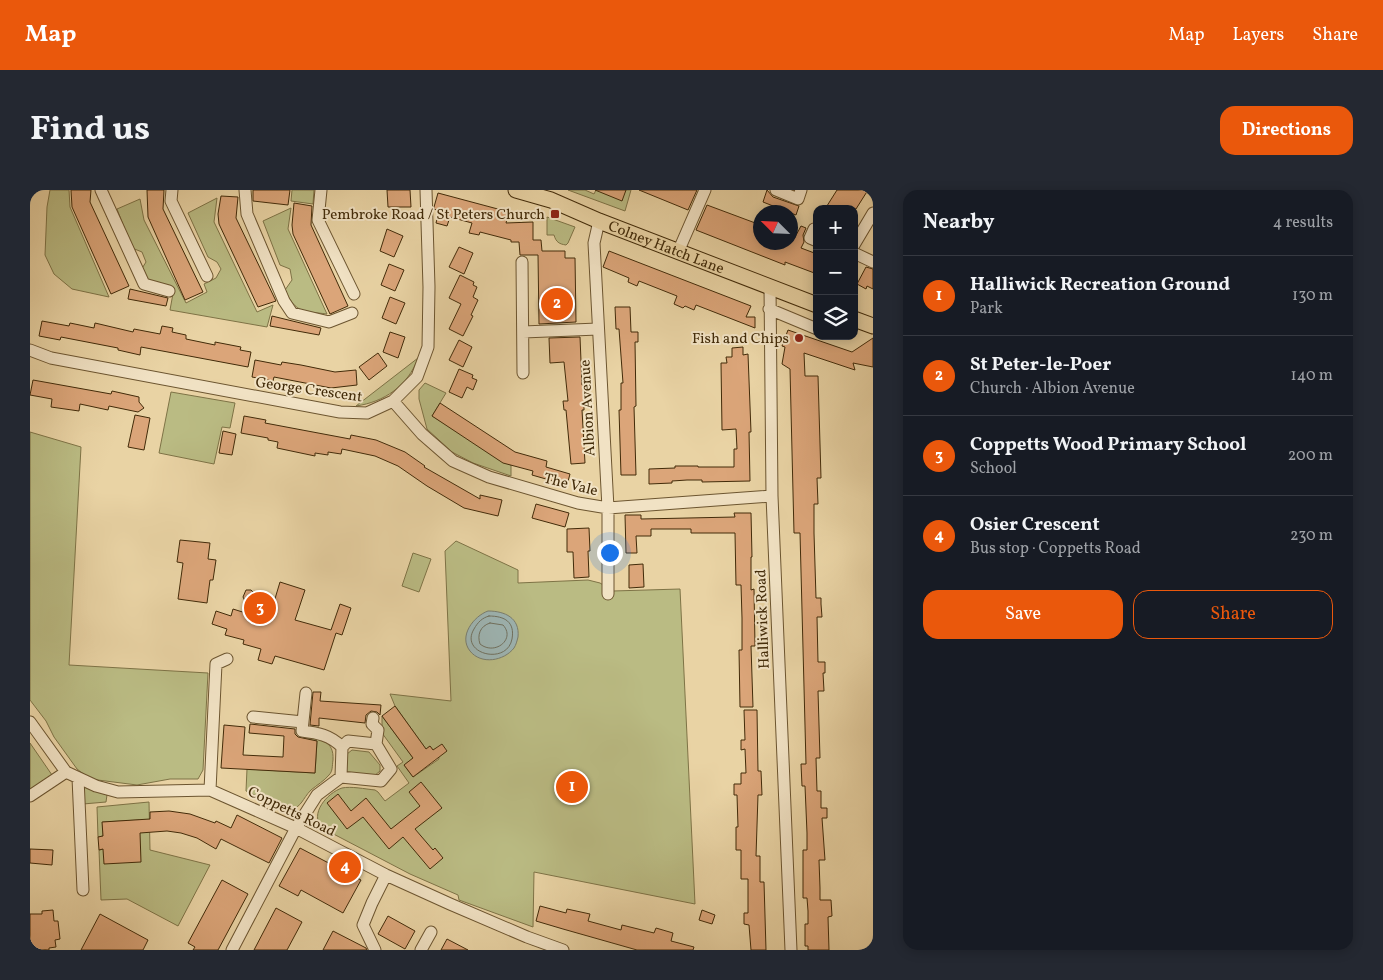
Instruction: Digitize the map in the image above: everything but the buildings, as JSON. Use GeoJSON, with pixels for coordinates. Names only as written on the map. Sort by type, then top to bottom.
{"type":"FeatureCollection","features":[{"type":"Feature","properties":{"kind":"main road","name":"Colney Hatch Lane"},"geometry":{"type":"LineString","coordinates":[[516,190],[551,195],[599,221],[813,303]]}},
{"type":"Feature","properties":{"kind":"main road"},"geometry":{"type":"LineString","coordinates":[[858,320],[873,326]]}},
{"type":"Feature","properties":{"kind":"street"},"geometry":{"type":"LineString","coordinates":[[101,190],[144,284],[169,290]]}},
{"type":"Feature","properties":{"kind":"street"},"geometry":{"type":"LineString","coordinates":[[172,190],[171,201],[207,276]]}},
{"type":"Feature","properties":{"kind":"street"},"geometry":{"type":"LineString","coordinates":[[245,190],[247,214],[284,301],[292,313],[329,322],[352,313]]}},
{"type":"Feature","properties":{"kind":"street"},"geometry":{"type":"LineString","coordinates":[[321,190],[318,220],[354,294]]}},
{"type":"Feature","properties":{"kind":"street","name":"George Crescent"},"geometry":{"type":"LineString","coordinates":[[30,350],[51,358],[340,412],[367,413],[393,401],[417,377],[428,347],[429,287],[426,190]]}},
{"type":"Feature","properties":{"kind":"street"},"geometry":{"type":"LineString","coordinates":[[678,252],[705,190]]}},
{"type":"Feature","properties":{"kind":"street"},"geometry":{"type":"LineString","coordinates":[[776,190],[798,199],[801,190]]}},
{"type":"Feature","properties":{"kind":"street"},"geometry":{"type":"LineString","coordinates":[[858,238],[873,213]]}},
{"type":"Feature","properties":{"kind":"street","name":"Albion Avenue"},"geometry":{"type":"LineString","coordinates":[[599,221],[594,242],[608,508],[608,594]]}},
{"type":"Feature","properties":{"kind":"street"},"geometry":{"type":"LineString","coordinates":[[858,255],[873,262]]}},
{"type":"Feature","properties":{"kind":"street"},"geometry":{"type":"LineString","coordinates":[[522,262],[523,373]]}},
{"type":"Feature","properties":{"kind":"street","name":"Halliwick Road"},"geometry":{"type":"LineString","coordinates":[[770,287],[772,496],[791,950]]}},
{"type":"Feature","properties":{"kind":"street"},"geometry":{"type":"LineString","coordinates":[[769,309],[813,327]]}},
{"type":"Feature","properties":{"kind":"street"},"geometry":{"type":"LineString","coordinates":[[523,332],[598,329]]}},
{"type":"Feature","properties":{"kind":"street","name":"The Vale"},"geometry":{"type":"LineString","coordinates":[[393,401],[422,434],[453,461],[489,477],[578,503],[608,508],[772,496]]}},
{"type":"Feature","properties":{"kind":"street"},"geometry":{"type":"LineString","coordinates":[[210,790],[216,664],[228,659]]}},
{"type":"Feature","properties":{"kind":"street"},"geometry":{"type":"LineString","coordinates":[[306,693],[302,730],[319,733],[335,740],[342,747]]}},
{"type":"Feature","properties":{"kind":"street"},"geometry":{"type":"LineString","coordinates":[[253,718],[303,722]]}},
{"type":"Feature","properties":{"kind":"street"},"geometry":{"type":"LineString","coordinates":[[232,950],[296,828],[317,795],[341,777],[381,781],[391,769],[376,744],[378,730],[372,724],[373,718]]}},
{"type":"Feature","properties":{"kind":"street"},"geometry":{"type":"LineString","coordinates":[[30,796],[66,772],[31,727]]}},
{"type":"Feature","properties":{"kind":"street"},"geometry":{"type":"LineString","coordinates":[[341,777],[342,747],[348,741],[376,744]]}},
{"type":"Feature","properties":{"kind":"street","name":"Coppetts Road"},"geometry":{"type":"LineString","coordinates":[[66,772],[96,786],[118,792],[210,790],[296,828],[386,875],[527,937],[563,950]]}},
{"type":"Feature","properties":{"kind":"street"},"geometry":{"type":"LineString","coordinates":[[78,778],[83,890]]}},
{"type":"Feature","properties":{"kind":"street"},"geometry":{"type":"LineString","coordinates":[[371,947],[363,925],[386,875]]}},
{"type":"Feature","properties":{"kind":"street"},"geometry":{"type":"LineString","coordinates":[[422,950],[431,932]]}},
{"type":"Feature","properties":{"kind":"green space"},"geometry":{"type":"Polygon","coordinates":[[[50,190],[69,190],[70,207],[109,297],[72,289],[54,274],[45,255],[47,207],[50,190]]]}},
{"type":"Feature","properties":{"kind":"green space"},"geometry":{"type":"Polygon","coordinates":[[[292,190],[314,190],[313,204],[291,201],[292,190]]]}},
{"type":"Feature","properties":{"kind":"green space"},"geometry":{"type":"Polygon","coordinates":[[[568,190],[585,190],[594,194],[596,190],[631,190],[625,211],[568,190]]]}},
{"type":"Feature","properties":{"kind":"green space"},"geometry":{"type":"Polygon","coordinates":[[[217,198],[214,222],[257,312],[273,305],[267,327],[170,310],[174,288],[147,280],[141,270],[146,262],[142,252],[132,248],[117,209],[140,199],[144,220],[186,303],[207,292],[204,284],[216,278],[221,269],[217,262],[208,257],[188,213],[217,198]]]}},
{"type":"Feature","properties":{"kind":"green space"},"geometry":{"type":"Polygon","coordinates":[[[291,208],[288,229],[327,314],[302,310],[293,303],[285,290],[292,280],[290,269],[280,265],[263,221],[291,208]]]}},
{"type":"Feature","properties":{"kind":"green space"},"geometry":{"type":"Polygon","coordinates":[[[547,217],[575,227],[566,245],[558,242],[554,235],[547,235],[547,217]]]}},
{"type":"Feature","properties":{"kind":"green space"},"geometry":{"type":"Polygon","coordinates":[[[418,358],[408,377],[394,391],[376,401],[356,406],[418,358]]]}},
{"type":"Feature","properties":{"kind":"green space"},"geometry":{"type":"Polygon","coordinates":[[[425,383],[446,393],[432,416],[511,465],[511,476],[473,463],[452,452],[427,429],[419,399],[419,390],[425,383]]]}},
{"type":"Feature","properties":{"kind":"green space"},"geometry":{"type":"Polygon","coordinates":[[[171,392],[235,403],[230,428],[222,427],[214,464],[159,453],[171,392]]]}},
{"type":"Feature","properties":{"kind":"green space"},"geometry":{"type":"Polygon","coordinates":[[[30,432],[81,447],[69,665],[208,673],[203,770],[198,779],[170,779],[137,785],[90,779],[77,769],[30,700],[30,432]]]}},
{"type":"Feature","properties":{"kind":"green space"},"geometry":{"type":"Polygon","coordinates":[[[456,541],[518,570],[518,583],[588,580],[600,583],[613,591],[680,589],[695,904],[534,872],[533,927],[459,900],[458,895],[410,874],[322,828],[318,817],[319,811],[326,799],[336,791],[350,787],[375,790],[385,801],[409,783],[397,766],[403,762],[382,733],[382,716],[413,758],[404,765],[413,777],[439,759],[437,748],[433,750],[430,746],[426,749],[395,706],[390,694],[451,701],[445,551],[456,541]]]}},
{"type":"Feature","properties":{"kind":"green space"},"geometry":{"type":"Polygon","coordinates":[[[413,553],[431,559],[419,592],[402,586],[413,553]]]}},
{"type":"Feature","properties":{"kind":"green space"},"geometry":{"type":"Polygon","coordinates":[[[304,737],[321,740],[329,745],[333,753],[333,760],[330,773],[311,790],[300,805],[289,811],[246,791],[247,769],[315,773],[317,741],[304,737]]]}},
{"type":"Feature","properties":{"kind":"green space"},"geometry":{"type":"Polygon","coordinates":[[[30,743],[52,775],[30,790],[30,743]]]}},
{"type":"Feature","properties":{"kind":"green space"},"geometry":{"type":"Polygon","coordinates":[[[352,750],[369,752],[380,765],[380,771],[374,776],[345,772],[347,754],[352,750]]]}},
{"type":"Feature","properties":{"kind":"green space"},"geometry":{"type":"Polygon","coordinates":[[[82,786],[107,795],[106,802],[83,804],[82,786]]]}},
{"type":"Feature","properties":{"kind":"green space"},"geometry":{"type":"Polygon","coordinates":[[[149,802],[150,850],[210,865],[178,926],[127,899],[101,900],[99,850],[103,849],[139,820],[103,822],[103,836],[98,837],[97,807],[149,802]]]}},
{"type":"Feature","properties":{"kind":"water"},"geometry":{"type":"Polygon","coordinates":[[[488,611],[500,612],[510,617],[514,620],[518,630],[518,637],[514,648],[504,656],[492,660],[480,658],[470,651],[466,639],[469,627],[478,617],[488,611]]]}},
{"type":"Feature","properties":{"kind":"place","name":"Pembroke Road / St Peters Church"},"geometry":{"type":"Point","coordinates":[555,214]}},
{"type":"Feature","properties":{"kind":"place","name":"St Peter-le-Poer"},"geometry":{"type":"Point","coordinates":[557,304]}},
{"type":"Feature","properties":{"kind":"place","name":"Fish and Chips"},"geometry":{"type":"Point","coordinates":[799,338]}},
{"type":"Feature","properties":{"kind":"place","name":"Coppetts Wood Primary School"},"geometry":{"type":"Point","coordinates":[260,608]}},
{"type":"Feature","properties":{"kind":"place","name":"Halliwick Recreation Ground"},"geometry":{"type":"Point","coordinates":[572,787]}},
{"type":"Feature","properties":{"kind":"place","name":"Osier Crescent"},"geometry":{"type":"Point","coordinates":[345,867]}}]}
